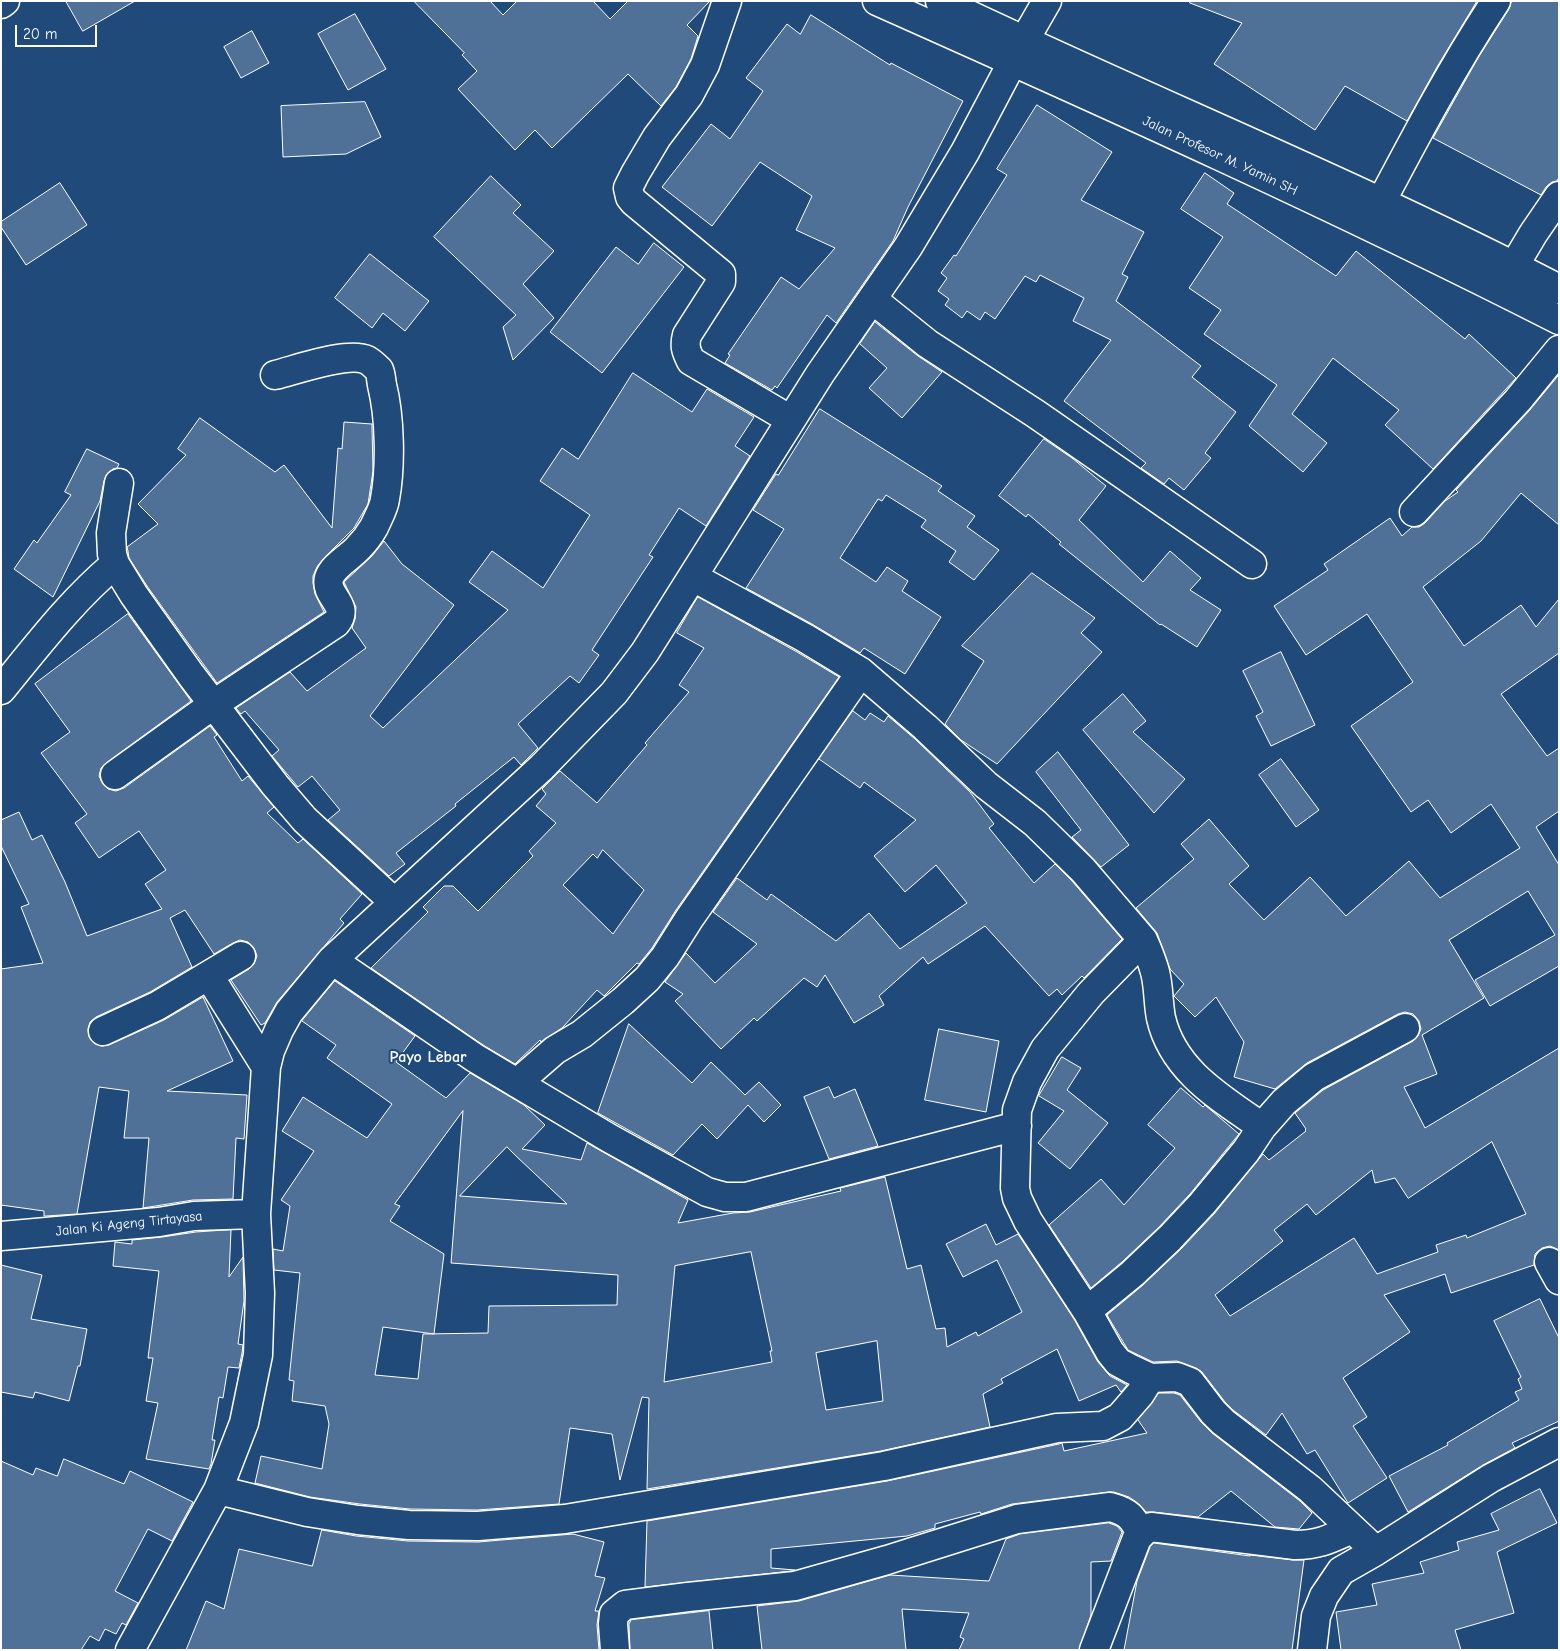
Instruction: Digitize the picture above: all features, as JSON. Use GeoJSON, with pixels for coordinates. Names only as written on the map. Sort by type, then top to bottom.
{"type":"FeatureCollection","features":[{"type":"Feature","properties":{"kind":"main road"},"geometry":{"type":"LineString","coordinates":[[1,4],[5,1]]}},
{"type":"Feature","properties":{"kind":"main road"},"geometry":{"type":"LineString","coordinates":[[727,1],[706,65],[689,95],[657,137],[628,188],[630,197],[634,202],[721,274],[721,282],[687,335],[685,351],[691,361],[791,420]]}},
{"type":"Feature","properties":{"kind":"main road","name":"Jalan Profesor M. Yamin SH"},"geometry":{"type":"LineString","coordinates":[[877,1],[1018,51],[1294,175],[1451,265],[1559,320]]}},
{"type":"Feature","properties":{"kind":"main road","name":"Jalan Profesor M. Yamin SH"},"geometry":{"type":"LineString","coordinates":[[940,1],[1018,51]]}},
{"type":"Feature","properties":{"kind":"main road"},"geometry":{"type":"LineString","coordinates":[[130,1650],[218,1490],[244,1423],[258,1355],[260,1293],[256,1214],[266,1067],[276,1037],[289,1012],[332,960],[541,768],[614,693],[645,652],[829,360],[908,246],[960,160],[1047,1]]}},
{"type":"Feature","properties":{"kind":"main road"},"geometry":{"type":"LineString","coordinates":[[1381,202],[1444,85],[1496,1]]}},
{"type":"Feature","properties":{"kind":"main road","name":"Jalan Profesor M. Yamin SH"},"geometry":{"type":"LineString","coordinates":[[1294,175],[1381,202],[1559,289]]}},
{"type":"Feature","properties":{"kind":"main road"},"geometry":{"type":"LineString","coordinates":[[1514,266],[1559,196]]}},
{"type":"Feature","properties":{"kind":"main road"},"geometry":{"type":"LineString","coordinates":[[868,304],[1036,414],[1252,564]]}},
{"type":"Feature","properties":{"kind":"main road"},"geometry":{"type":"LineString","coordinates":[[1414,512],[1518,400],[1559,350]]}},
{"type":"Feature","properties":{"kind":"main road"},"geometry":{"type":"LineString","coordinates":[[114,775],[214,704],[339,620],[342,610],[329,587],[329,578],[334,570],[366,540],[385,501],[389,462],[386,400],[379,371],[367,360],[344,357],[274,375]]}},
{"type":"Feature","properties":{"kind":"main road"},"geometry":{"type":"LineString","coordinates":[[119,484],[111,534],[112,554],[115,564],[134,596],[153,624],[275,785],[305,820],[394,902]]}},
{"type":"Feature","properties":{"kind":"main road"},"geometry":{"type":"LineString","coordinates":[[1,690],[92,583],[115,564]]}},
{"type":"Feature","properties":{"kind":"main road"},"geometry":{"type":"LineString","coordinates":[[693,577],[805,638],[861,672],[925,727],[986,785],[1035,823],[1083,870],[1143,940],[1156,974],[1162,1018],[1169,1041],[1180,1060],[1201,1082],[1262,1127]]}},
{"type":"Feature","properties":{"kind":"main road"},"geometry":{"type":"LineString","coordinates":[[517,1083],[555,1050],[582,1034],[647,979],[665,957],[689,919],[861,672]]}},
{"type":"Feature","properties":{"kind":"main road"},"geometry":{"type":"LineString","coordinates":[[1143,940],[1091,992],[1045,1050],[1027,1082],[1017,1110],[1015,1188],[1018,1198],[1028,1221],[1118,1362],[1150,1378],[1177,1377],[1190,1382],[1223,1422],[1310,1489],[1376,1551]]}},
{"type":"Feature","properties":{"kind":"main road"},"geometry":{"type":"LineString","coordinates":[[103,1031],[157,1006],[241,956]]}},
{"type":"Feature","properties":{"kind":"main road"},"geometry":{"type":"LineString","coordinates":[[332,960],[409,1014],[517,1083],[609,1138],[707,1192],[725,1197],[746,1197],[1016,1126]]}},
{"type":"Feature","properties":{"kind":"main road"},"geometry":{"type":"LineString","coordinates":[[209,976],[266,1067]]}},
{"type":"Feature","properties":{"kind":"main road"},"geometry":{"type":"LineString","coordinates":[[1087,1311],[1132,1274],[1209,1197],[1246,1151],[1262,1127],[1284,1102],[1314,1077],[1405,1028]]}},
{"type":"Feature","properties":{"kind":"main road","name":"Jalan Ki Ageng Tirtayasa"},"geometry":{"type":"LineString","coordinates":[[1,1236],[159,1222],[194,1216],[256,1214]]}},
{"type":"Feature","properties":{"kind":"main road"},"geometry":{"type":"LineString","coordinates":[[218,1490],[307,1512],[409,1525],[478,1526],[565,1519],[884,1466],[1020,1434],[1057,1428],[1103,1426],[1120,1417],[1140,1394],[1150,1378]]}},
{"type":"Feature","properties":{"kind":"main road"},"geometry":{"type":"LineString","coordinates":[[1312,1650],[1316,1616],[1324,1596],[1341,1571],[1492,1478],[1559,1442]]}},
{"type":"Feature","properties":{"kind":"main road"},"geometry":{"type":"LineString","coordinates":[[616,1650],[613,1624],[614,1614],[625,1605],[795,1586],[887,1560],[1018,1519],[1110,1507],[1123,1510],[1133,1518],[1141,1533]]}},
{"type":"Feature","properties":{"kind":"main road"},"geometry":{"type":"LineString","coordinates":[[1094,1650],[1137,1538],[1146,1528],[1295,1545],[1312,1545],[1327,1541],[1352,1529]]}},
{"type":"Feature","properties":{"kind":"building"},"geometry":{"type":"Polygon","coordinates":[[[66,1],[135,1],[83,31],[66,1]]]}},
{"type":"Feature","properties":{"kind":"building"},"geometry":{"type":"Polygon","coordinates":[[[414,1],[490,1],[503,15],[517,1],[593,1],[610,19],[628,1],[710,1],[687,25],[698,36],[691,59],[676,87],[661,106],[628,74],[552,148],[535,130],[515,150],[458,89],[477,71],[462,55],[464,53],[414,1]]]}},
{"type":"Feature","properties":{"kind":"building"},"geometry":{"type":"Polygon","coordinates":[[[1190,1],[1477,1],[1407,121],[1345,86],[1315,130],[1214,64],[1242,23],[1190,3],[1190,1]]]}},
{"type":"Feature","properties":{"kind":"building"},"geometry":{"type":"Polygon","coordinates":[[[1512,1],[1559,1],[1559,177],[1557,181],[1552,182],[1546,187],[1541,195],[1433,138],[1512,1]]]}},
{"type":"Feature","properties":{"kind":"building"},"geometry":{"type":"Polygon","coordinates":[[[355,14],[386,69],[348,90],[318,34],[355,14]]]}},
{"type":"Feature","properties":{"kind":"building"},"geometry":{"type":"Polygon","coordinates":[[[811,15],[890,65],[891,63],[963,101],[908,207],[893,241],[836,323],[827,315],[777,388],[775,386],[772,390],[725,363],[730,355],[728,354],[781,277],[799,289],[835,248],[796,230],[812,196],[760,162],[712,226],[662,187],[711,124],[730,139],[763,91],[746,78],[787,24],[800,34],[811,15]]]}},
{"type":"Feature","properties":{"kind":"building"},"geometry":{"type":"Polygon","coordinates":[[[252,31],[269,63],[241,78],[224,47],[252,31]]]}},
{"type":"Feature","properties":{"kind":"building"},"geometry":{"type":"Polygon","coordinates":[[[365,102],[381,137],[346,154],[283,157],[281,106],[365,102]]]}},
{"type":"Feature","properties":{"kind":"building"},"geometry":{"type":"Polygon","coordinates":[[[1037,105],[1112,152],[1081,200],[1144,232],[1122,274],[1128,277],[1116,301],[1201,366],[1192,377],[1236,412],[1205,453],[1211,458],[1184,490],[1169,478],[1164,484],[1141,468],[1146,463],[1064,401],[1111,340],[1073,321],[1084,298],[1040,275],[1036,282],[1025,276],[995,319],[985,312],[980,320],[967,311],[962,318],[945,305],[949,299],[938,291],[947,278],[941,273],[954,255],[956,256],[1007,175],[997,169],[1037,105]]]}},
{"type":"Feature","properties":{"kind":"building"},"geometry":{"type":"Polygon","coordinates":[[[1205,173],[1234,193],[1227,204],[1336,276],[1356,251],[1465,339],[1469,334],[1516,378],[1433,469],[1385,425],[1399,410],[1333,358],[1292,414],[1327,443],[1303,472],[1249,426],[1277,385],[1204,334],[1221,310],[1189,288],[1223,237],[1181,209],[1205,173]]]}},
{"type":"Feature","properties":{"kind":"building"},"geometry":{"type":"Polygon","coordinates":[[[491,176],[521,205],[513,213],[554,251],[523,284],[554,318],[513,360],[503,327],[516,315],[434,237],[491,176]]]}},
{"type":"Feature","properties":{"kind":"building"},"geometry":{"type":"Polygon","coordinates":[[[60,183],[87,225],[26,265],[1,227],[1,222],[60,183]]]}},
{"type":"Feature","properties":{"kind":"building"},"geometry":{"type":"Polygon","coordinates":[[[654,243],[684,267],[602,373],[550,332],[616,247],[638,264],[654,243]]]}},
{"type":"Feature","properties":{"kind":"building"},"geometry":{"type":"Polygon","coordinates":[[[370,254],[429,301],[405,331],[383,313],[372,328],[335,298],[370,254]]]}},
{"type":"Feature","properties":{"kind":"building"},"geometry":{"type":"Polygon","coordinates":[[[875,322],[918,356],[942,372],[902,418],[869,388],[887,368],[860,344],[875,322]]]}},
{"type":"Feature","properties":{"kind":"building"},"geometry":{"type":"Polygon","coordinates":[[[633,373],[692,412],[707,389],[754,417],[735,446],[750,456],[706,526],[679,508],[649,555],[653,557],[592,650],[599,655],[579,683],[570,676],[518,724],[538,748],[521,765],[514,757],[396,853],[405,864],[389,876],[328,820],[340,810],[312,776],[298,787],[272,756],[279,750],[245,711],[241,714],[236,708],[290,672],[307,691],[366,648],[352,628],[356,607],[344,582],[372,556],[384,541],[402,564],[454,605],[370,716],[383,728],[508,610],[469,582],[492,551],[543,588],[590,515],[540,481],[562,448],[578,459],[633,373]]]}},
{"type":"Feature","properties":{"kind":"building"},"geometry":{"type":"Polygon","coordinates":[[[1559,375],[1559,525],[1521,493],[1481,541],[1423,587],[1464,646],[1521,605],[1536,627],[1559,599],[1559,653],[1501,694],[1547,756],[1559,748],[1559,811],[1536,827],[1559,865],[1559,966],[1490,1006],[1475,980],[1555,935],[1528,891],[1449,940],[1484,998],[1422,1035],[1437,1074],[1404,1087],[1425,1128],[1559,1048],[1559,1250],[1550,1246],[1542,1248],[1535,1254],[1534,1265],[1451,1293],[1445,1274],[1384,1295],[1410,1332],[1343,1378],[1367,1417],[1353,1426],[1387,1478],[1348,1503],[1315,1450],[1307,1454],[1282,1413],[1266,1435],[1233,1410],[1202,1372],[1196,1368],[1177,1361],[1153,1362],[1128,1350],[1107,1315],[1143,1285],[1181,1249],[1214,1214],[1263,1154],[1269,1160],[1306,1131],[1295,1113],[1323,1090],[1413,1041],[1421,1029],[1419,1021],[1413,1014],[1405,1012],[1398,1014],[1307,1063],[1275,1089],[1234,1077],[1244,1042],[1216,997],[1195,1017],[1174,996],[1184,984],[1170,969],[1157,933],[1136,908],[1194,859],[1181,844],[1209,819],[1249,866],[1229,884],[1264,920],[1310,877],[1346,916],[1409,861],[1440,898],[1520,848],[1491,804],[1451,833],[1428,800],[1411,812],[1351,726],[1413,682],[1367,614],[1306,655],[1274,606],[1328,570],[1324,564],[1390,518],[1402,536],[1412,527],[1419,527],[1425,523],[1445,501],[1458,492],[1456,490],[1529,411],[1559,375]],[[1492,1142],[1408,1198],[1395,1178],[1375,1183],[1372,1170],[1316,1215],[1307,1204],[1274,1230],[1283,1241],[1215,1295],[1230,1316],[1354,1238],[1377,1274],[1438,1252],[1436,1245],[1466,1235],[1467,1238],[1526,1214],[1492,1142]]]}},
{"type":"Feature","properties":{"kind":"building"},"geometry":{"type":"Polygon","coordinates":[[[820,409],[942,486],[938,491],[975,516],[967,527],[999,550],[974,580],[949,562],[956,551],[921,527],[926,520],[886,495],[882,501],[878,499],[840,558],[876,582],[887,567],[908,581],[902,591],[941,617],[905,674],[864,648],[860,653],[746,588],[784,529],[753,510],[820,409]]]}},
{"type":"Feature","properties":{"kind":"building"},"geometry":{"type":"Polygon","coordinates":[[[200,418],[275,472],[284,465],[332,528],[338,448],[342,449],[344,422],[372,424],[373,471],[368,504],[354,528],[323,559],[313,576],[315,594],[324,612],[217,683],[147,586],[129,558],[127,547],[158,524],[138,504],[186,455],[178,449],[200,418]]]}},
{"type":"Feature","properties":{"kind":"building"},"geometry":{"type":"Polygon","coordinates":[[[1044,439],[1072,458],[1106,486],[1079,520],[1143,582],[1170,551],[1201,578],[1190,590],[1221,610],[1197,647],[1160,625],[1059,544],[1061,542],[1028,514],[1026,517],[999,496],[1044,439]]]}},
{"type":"Feature","properties":{"kind":"building"},"geometry":{"type":"Polygon","coordinates":[[[87,449],[119,464],[117,468],[107,474],[100,501],[53,597],[14,569],[34,540],[37,543],[71,495],[65,492],[87,449]]]}},
{"type":"Feature","properties":{"kind":"building"},"geometry":{"type":"Polygon","coordinates":[[[1032,573],[1095,618],[1081,633],[1102,652],[997,764],[961,740],[945,724],[984,661],[962,646],[1032,573]]]}},
{"type":"Feature","properties":{"kind":"building"},"geometry":{"type":"Polygon","coordinates":[[[698,597],[839,677],[676,910],[652,948],[639,964],[637,963],[604,996],[597,990],[562,1028],[541,1042],[540,1040],[515,1064],[483,1045],[371,968],[428,912],[423,907],[444,886],[453,886],[478,911],[533,856],[529,851],[556,823],[536,806],[546,794],[542,789],[560,771],[597,803],[689,692],[679,685],[704,648],[677,633],[698,597]],[[603,850],[597,858],[593,854],[563,885],[613,934],[644,890],[603,850]]]}},
{"type":"Feature","properties":{"kind":"building"},"geometry":{"type":"Polygon","coordinates":[[[128,614],[191,701],[106,763],[101,768],[99,776],[103,784],[108,789],[116,791],[124,788],[210,726],[217,735],[214,737],[242,781],[248,776],[274,807],[267,813],[298,843],[303,839],[362,894],[340,919],[344,923],[277,1002],[265,1023],[261,1025],[231,980],[254,964],[257,956],[254,948],[248,942],[240,940],[214,954],[185,910],[170,918],[192,967],[150,992],[96,1017],[90,1022],[88,1029],[89,1037],[94,1043],[101,1046],[109,1045],[164,1020],[203,997],[233,1061],[167,1091],[247,1095],[244,1139],[236,1138],[233,1199],[193,1200],[143,1208],[149,1138],[124,1138],[129,1091],[99,1087],[77,1214],[44,1216],[44,1211],[1,1205],[1,969],[43,963],[21,907],[29,904],[1,846],[1,820],[19,812],[32,840],[42,835],[65,882],[87,936],[162,909],[145,884],[166,870],[139,831],[99,858],[75,823],[87,814],[41,753],[70,732],[35,684],[128,614]]]}},
{"type":"Feature","properties":{"kind":"building"},"geometry":{"type":"Polygon","coordinates":[[[1281,652],[1315,725],[1271,746],[1256,716],[1263,712],[1243,671],[1281,652]]]}},
{"type":"Feature","properties":{"kind":"building"},"geometry":{"type":"Polygon","coordinates":[[[1123,694],[1146,721],[1133,732],[1185,779],[1154,813],[1083,730],[1123,694]]]}},
{"type":"Feature","properties":{"kind":"building"},"geometry":{"type":"Polygon","coordinates":[[[853,711],[865,720],[870,713],[884,722],[888,716],[970,792],[994,824],[989,828],[1034,883],[1055,864],[1122,939],[1084,978],[1082,976],[1062,995],[1057,989],[1049,996],[985,926],[928,964],[923,957],[879,996],[884,1005],[854,1023],[825,975],[817,987],[804,978],[757,1021],[754,1018],[721,1049],[675,1001],[683,994],[665,982],[686,953],[715,983],[757,944],[713,912],[737,878],[767,900],[771,894],[836,941],[869,913],[900,949],[967,903],[936,865],[905,892],[874,856],[916,820],[864,782],[860,788],[819,759],[853,711]]]}},
{"type":"Feature","properties":{"kind":"building"},"geometry":{"type":"Polygon","coordinates":[[[1058,752],[1129,845],[1101,867],[1072,837],[1081,830],[1036,772],[1058,752]]]}},
{"type":"Feature","properties":{"kind":"building"},"geometry":{"type":"Polygon","coordinates":[[[1281,759],[1319,810],[1296,827],[1259,775],[1281,759]]]}},
{"type":"Feature","properties":{"kind":"building"},"geometry":{"type":"Polygon","coordinates":[[[335,981],[415,1036],[396,1062],[446,1098],[470,1073],[524,1105],[545,1125],[522,1149],[581,1160],[587,1143],[688,1200],[678,1223],[733,1213],[750,1212],[841,1191],[840,1188],[885,1177],[907,1269],[921,1265],[936,1329],[945,1328],[947,1347],[976,1332],[978,1336],[1022,1312],[997,1260],[963,1277],[946,1244],[986,1224],[996,1245],[1018,1234],[1074,1319],[1098,1362],[1110,1376],[1127,1385],[1121,1392],[1116,1385],[1079,1401],[1057,1349],[1001,1379],[1003,1383],[983,1394],[990,1427],[881,1451],[647,1489],[649,1398],[642,1397],[620,1480],[612,1434],[570,1428],[559,1504],[477,1510],[410,1509],[310,1497],[255,1483],[261,1456],[322,1469],[329,1424],[325,1406],[292,1401],[294,1381],[289,1380],[300,1273],[274,1270],[273,1249],[283,1251],[290,1206],[281,1200],[314,1151],[282,1131],[303,1097],[367,1138],[392,1104],[327,1058],[336,1045],[302,1021],[335,981]],[[463,1111],[395,1204],[400,1206],[390,1221],[444,1254],[434,1334],[488,1333],[489,1306],[617,1305],[618,1275],[451,1263],[463,1111]],[[507,1147],[460,1196],[567,1204],[507,1147]],[[751,1252],[675,1266],[664,1382],[772,1362],[770,1351],[772,1351],[751,1252]],[[383,1327],[375,1375],[418,1379],[423,1334],[433,1334],[383,1327]],[[877,1341],[816,1353],[826,1410],[883,1401],[877,1341]]]}},
{"type":"Feature","properties":{"kind":"building"},"geometry":{"type":"Polygon","coordinates":[[[629,1024],[692,1083],[711,1062],[745,1095],[759,1082],[781,1105],[764,1122],[748,1105],[717,1139],[702,1124],[673,1155],[598,1113],[629,1024]]]}},
{"type":"Feature","properties":{"kind":"building"},"geometry":{"type":"Polygon","coordinates":[[[939,1029],[999,1041],[986,1112],[925,1100],[939,1029]]]}},
{"type":"Feature","properties":{"kind":"building"},"geometry":{"type":"Polygon","coordinates":[[[1062,1057],[1081,1068],[1067,1090],[1108,1123],[1070,1169],[1038,1143],[1064,1111],[1039,1096],[1062,1057]]]}},
{"type":"Feature","properties":{"kind":"building"},"geometry":{"type":"Polygon","coordinates":[[[829,1087],[834,1098],[855,1089],[878,1146],[829,1159],[804,1097],[829,1087]]]}},
{"type":"Feature","properties":{"kind":"building"},"geometry":{"type":"Polygon","coordinates":[[[1181,1088],[1203,1107],[1205,1105],[1239,1134],[1190,1194],[1159,1227],[1091,1288],[1049,1225],[1101,1179],[1124,1205],[1175,1148],[1148,1125],[1181,1088]]]}},
{"type":"Feature","properties":{"kind":"building"},"geometry":{"type":"Polygon","coordinates":[[[231,1230],[229,1277],[243,1257],[244,1301],[238,1344],[243,1345],[239,1368],[228,1367],[223,1398],[219,1397],[212,1440],[215,1440],[211,1464],[209,1469],[146,1459],[158,1403],[146,1401],[153,1358],[148,1358],[159,1271],[113,1266],[115,1242],[132,1244],[132,1240],[196,1232],[231,1230]]]}},
{"type":"Feature","properties":{"kind":"building"},"geometry":{"type":"Polygon","coordinates":[[[1,1265],[42,1275],[31,1319],[87,1329],[80,1366],[78,1366],[69,1401],[35,1392],[33,1398],[1,1392],[1,1265]]]}},
{"type":"Feature","properties":{"kind":"building"},"geometry":{"type":"Polygon","coordinates":[[[1540,1299],[1559,1338],[1559,1421],[1512,1443],[1515,1448],[1483,1465],[1408,1512],[1389,1476],[1448,1445],[1447,1443],[1519,1400],[1515,1392],[1522,1389],[1518,1379],[1521,1377],[1494,1321],[1540,1299]]]}},
{"type":"Feature","properties":{"kind":"building"},"geometry":{"type":"Polygon","coordinates":[[[1159,1393],[1180,1395],[1212,1433],[1300,1501],[1312,1513],[1299,1529],[1275,1527],[1231,1491],[1198,1517],[1146,1512],[1129,1497],[1108,1492],[1012,1504],[981,1514],[980,1512],[935,1524],[935,1528],[907,1536],[771,1549],[771,1568],[795,1570],[792,1571],[645,1587],[647,1521],[887,1481],[1062,1443],[1064,1451],[1147,1433],[1138,1420],[1159,1393]]]}},
{"type":"Feature","properties":{"kind":"building"},"geometry":{"type":"Polygon","coordinates":[[[64,1459],[124,1484],[130,1471],[193,1502],[172,1541],[148,1529],[115,1591],[138,1603],[126,1625],[122,1623],[116,1634],[105,1629],[99,1641],[90,1636],[81,1650],[1,1650],[1,1461],[33,1475],[36,1468],[57,1476],[64,1459]]]}},
{"type":"Feature","properties":{"kind":"building"},"geometry":{"type":"Polygon","coordinates":[[[1540,1489],[1557,1523],[1497,1552],[1514,1613],[1455,1630],[1461,1650],[1341,1650],[1336,1612],[1377,1605],[1372,1584],[1424,1573],[1420,1562],[1459,1550],[1457,1542],[1499,1530],[1491,1514],[1540,1489]]]}},
{"type":"Feature","properties":{"kind":"building"},"geometry":{"type":"Polygon","coordinates":[[[1109,1523],[1117,1526],[1122,1532],[1111,1561],[1091,1562],[1091,1615],[1079,1650],[959,1650],[964,1639],[960,1637],[969,1613],[902,1609],[906,1650],[762,1650],[757,1606],[799,1601],[890,1575],[989,1581],[1006,1539],[1020,1534],[1109,1523]]]}},
{"type":"Feature","properties":{"kind":"building"},"geometry":{"type":"Polygon","coordinates":[[[322,1530],[356,1536],[408,1541],[478,1542],[573,1534],[604,1542],[595,1576],[605,1578],[595,1611],[599,1611],[597,1625],[599,1650],[186,1650],[206,1601],[224,1609],[239,1549],[312,1566],[322,1530]]]}},
{"type":"Feature","properties":{"kind":"building"},"geometry":{"type":"Polygon","coordinates":[[[1154,1543],[1250,1556],[1304,1560],[1292,1650],[1124,1650],[1137,1581],[1150,1547],[1154,1543]]]}},
{"type":"Feature","properties":{"kind":"building"},"geometry":{"type":"Polygon","coordinates":[[[709,1611],[713,1650],[630,1650],[629,1624],[631,1620],[709,1611]]]}},
{"type":"Feature","properties":{"kind":"district","name":"Payo Lebar"},"geometry":{"type":"Point","coordinates":[428,1057]}}]}
